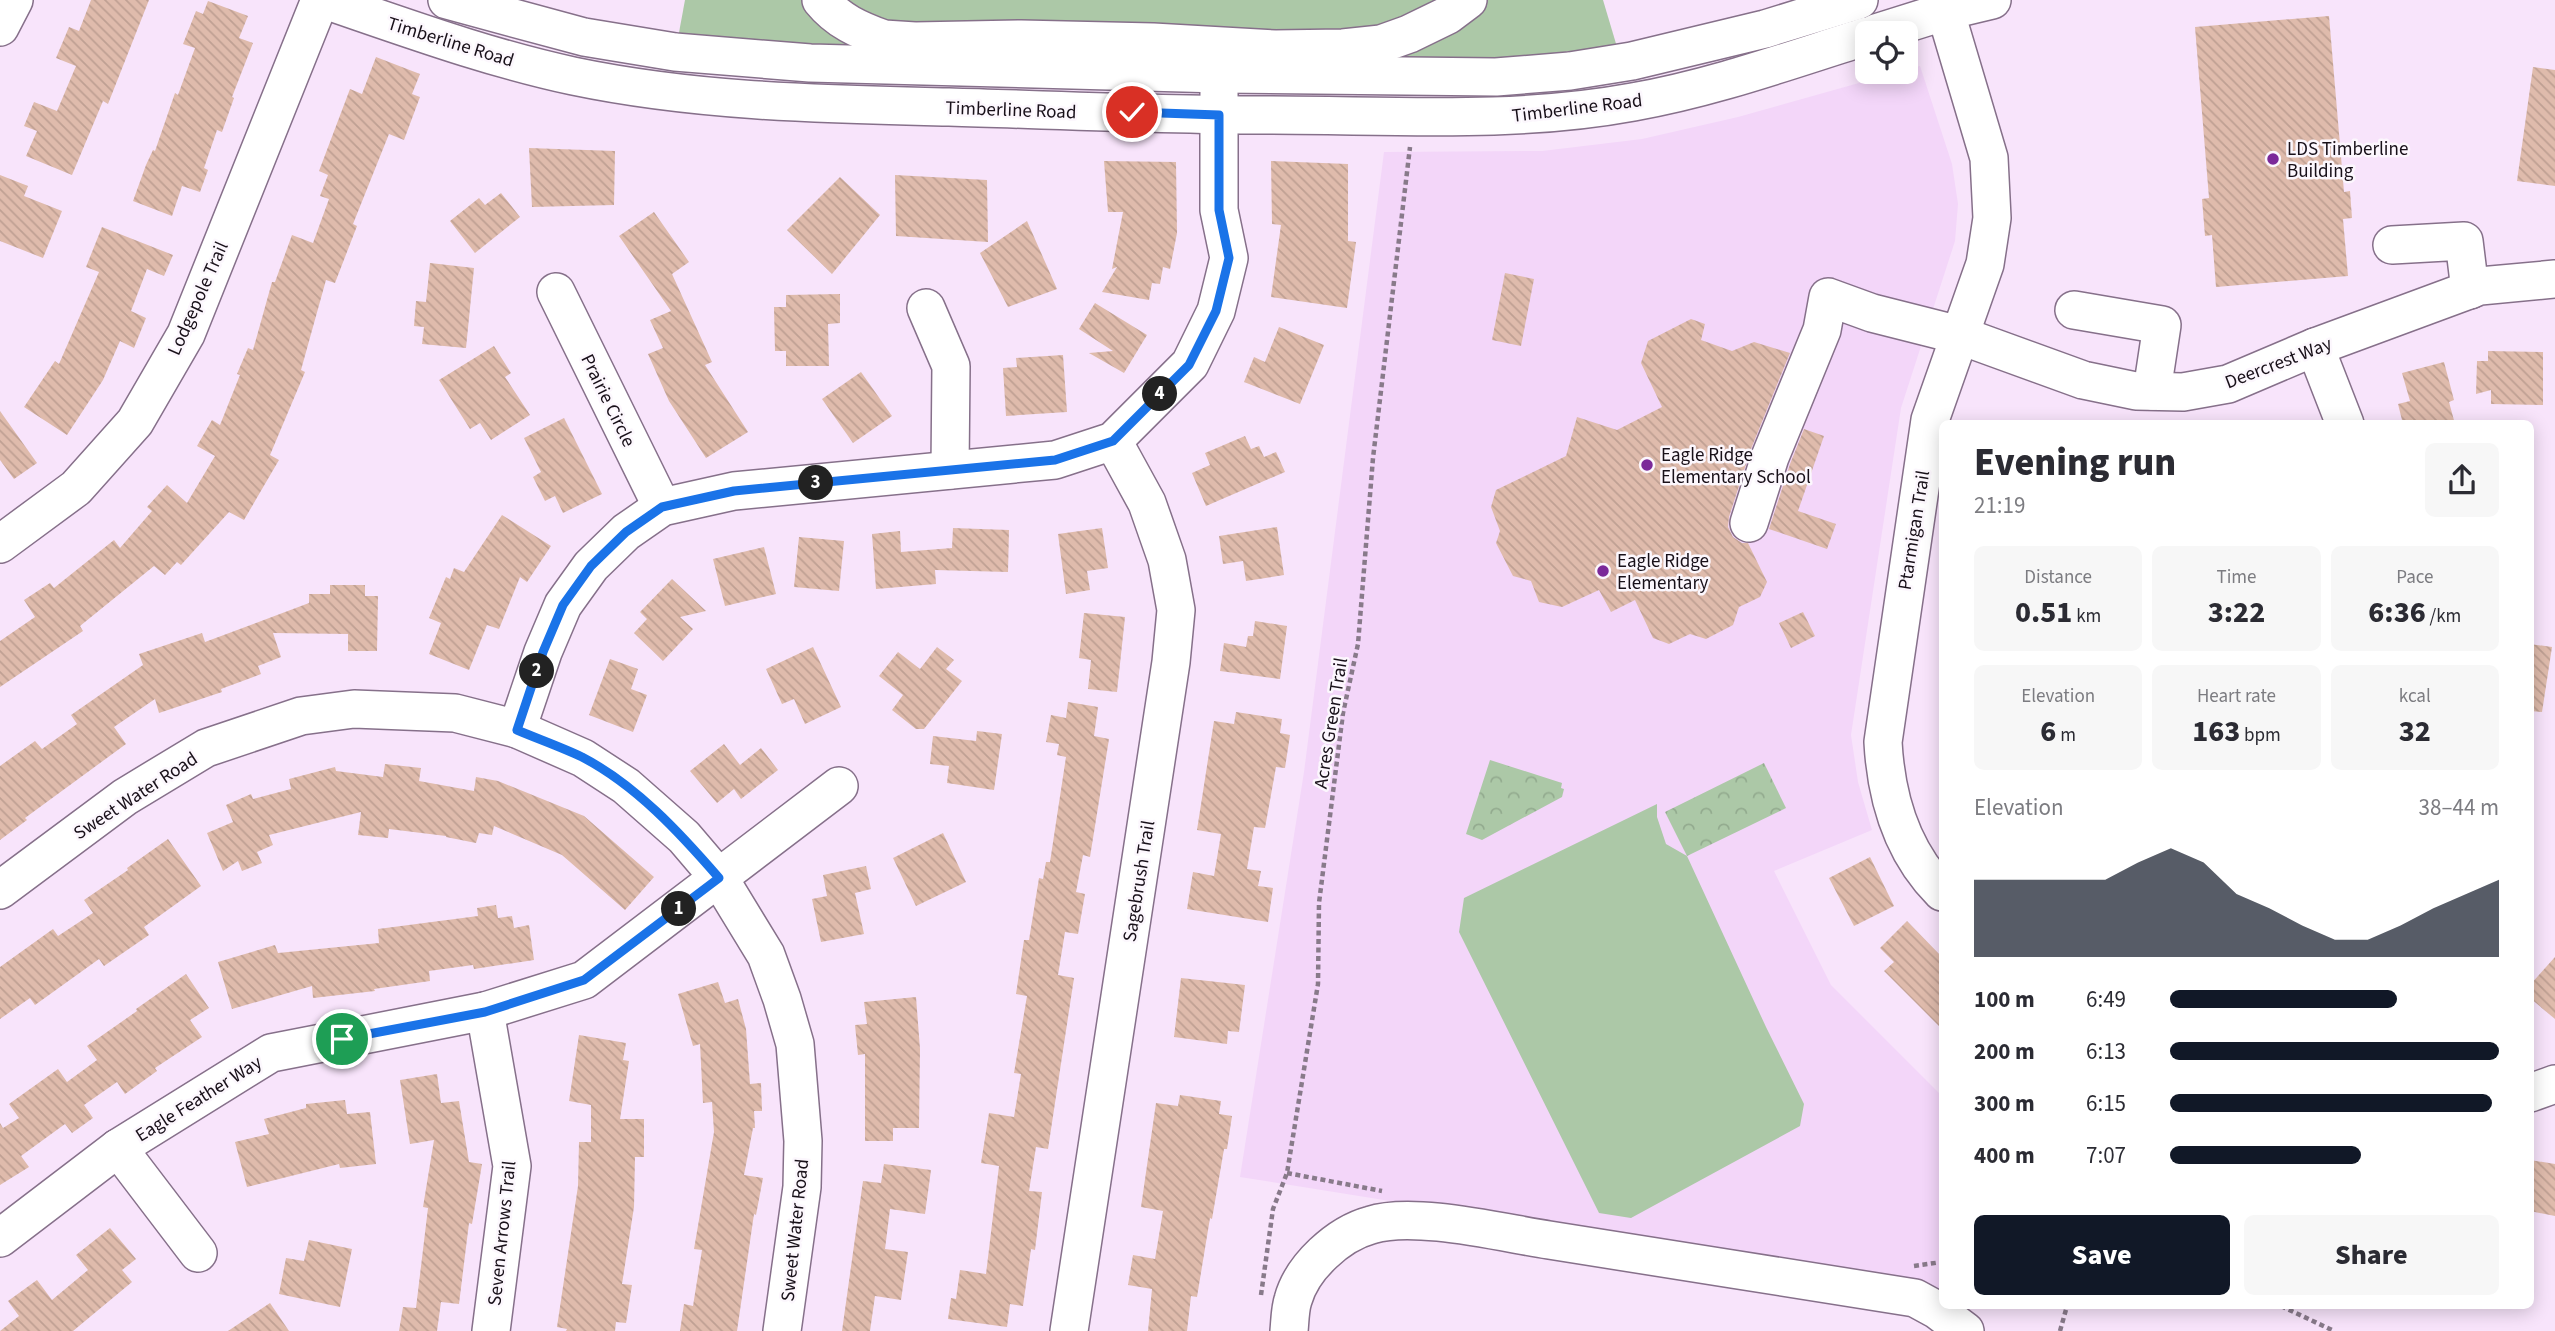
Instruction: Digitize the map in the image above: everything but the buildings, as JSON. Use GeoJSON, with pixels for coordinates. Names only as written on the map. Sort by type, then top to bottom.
{"type":"FeatureCollection","features":[{"type":"Feature","properties":{"kind":"street"},"geometry":{"type":"LineString","coordinates":[[0,27],[14,0]]}},
{"type":"Feature","properties":{"kind":"street","name":"Lodgepole Trail"},"geometry":{"type":"LineString","coordinates":[[0,544],[76,488],[135,422],[186,334],[320,0]]}},
{"type":"Feature","properties":{"kind":"street","name":"Timberline Road"},"geometry":{"type":"LineString","coordinates":[[325,0],[478,52],[573,76],[672,93],[782,102],[1219,115],[1496,116],[1567,112],[1634,102],[1717,84],[1855,40]]}},
{"type":"Feature","properties":{"kind":"street","name":"Timberline Road"},"geometry":{"type":"LineString","coordinates":[[447,0],[584,37],[675,52],[810,63],[1220,74],[1496,77],[1570,71],[1632,61],[1765,29],[1859,0]]}},
{"type":"Feature","properties":{"kind":"street"},"geometry":{"type":"LineString","coordinates":[[821,0],[837,17],[855,28],[884,39],[1153,41],[1275,49],[1381,44],[1429,24],[1468,0]]}},
{"type":"Feature","properties":{"kind":"street"},"geometry":{"type":"LineString","coordinates":[[1906,21],[1944,6],[1992,0]]}},
{"type":"Feature","properties":{"kind":"street","name":"Ptarmigan Trail"},"geometry":{"type":"LineString","coordinates":[[1939,888],[1913,854],[1898,826],[1885,772],[1883,742],[1930,419],[1985,264],[1992,218],[1989,158],[1944,6]]}},
{"type":"Feature","properties":{"kind":"street"},"geometry":{"type":"LineString","coordinates":[[517,730],[543,652],[563,605],[591,566],[626,532],[662,507],[734,491],[1055,460],[1113,441],[1189,365],[1216,311],[1229,258],[1219,210],[1220,74]]}},
{"type":"Feature","properties":{"kind":"street"},"geometry":{"type":"LineString","coordinates":[[2392,245],[2464,241],[2470,290]]}},
{"type":"Feature","properties":{"kind":"street","name":"Deercrest Way"},"geometry":{"type":"LineString","coordinates":[[1749,523],[1770,457],[1822,330],[1828,297],[1872,313],[1959,335],[2083,380],[2136,391],[2183,391],[2228,384],[2480,286],[2555,279]]}},
{"type":"Feature","properties":{"kind":"street","name":"Prairie Circle"},"geometry":{"type":"LineString","coordinates":[[556,292],[662,507]]}},
{"type":"Feature","properties":{"kind":"street"},"geometry":{"type":"LineString","coordinates":[[926,308],[951,366],[950,470]]}},
{"type":"Feature","properties":{"kind":"street"},"geometry":{"type":"LineString","coordinates":[[2074,310],[2162,326],[2152,391]]}},
{"type":"Feature","properties":{"kind":"street"},"geometry":{"type":"LineString","coordinates":[[2315,348],[2343,420]]}},
{"type":"Feature","properties":{"kind":"street","name":"Sagebrush Trail"},"geometry":{"type":"LineString","coordinates":[[1069,1331],[1171,662],[1176,610],[1167,560],[1147,503],[1113,441]]}},
{"type":"Feature","properties":{"kind":"street","name":"Sweet Water Road"},"geometry":{"type":"LineString","coordinates":[[0,890],[125,797],[206,748],[301,716],[354,709],[455,713],[517,730],[583,758],[626,786],[684,837],[719,878],[766,955],[782,999],[795,1044],[803,1141],[802,1187],[782,1331]]}},
{"type":"Feature","properties":{"kind":"street","name":"Eagle Feather Way"},"geometry":{"type":"LineString","coordinates":[[0,1238],[118,1148],[271,1053],[485,1012],[584,980],[839,786]]}},
{"type":"Feature","properties":{"kind":"street","name":"Seven Arrows Trail"},"geometry":{"type":"LineString","coordinates":[[485,1012],[512,1166],[491,1331]]}},
{"type":"Feature","properties":{"kind":"street"},"geometry":{"type":"LineString","coordinates":[[2534,1092],[2555,1084]]}},
{"type":"Feature","properties":{"kind":"street"},"geometry":{"type":"LineString","coordinates":[[118,1148],[198,1253]]}},
{"type":"Feature","properties":{"kind":"street"},"geometry":{"type":"LineString","coordinates":[[1289,1331],[1293,1299],[1304,1277],[1324,1253],[1347,1235],[1371,1224],[1397,1220],[1472,1228],[1915,1298],[1937,1310],[1965,1331]]}},
{"type":"Feature","properties":{"kind":"path","name":"Acres Green Trail"},"geometry":{"type":"LineString","coordinates":[[1259,1306],[1273,1209],[1287,1173],[1318,984],[1319,903],[1343,713],[1358,644],[1373,458],[1413,115]]}},
{"type":"Feature","properties":{"kind":"path"},"geometry":{"type":"LineString","coordinates":[[2060,1331],[2066,1309]]}},
{"type":"Feature","properties":{"kind":"path"},"geometry":{"type":"LineString","coordinates":[[2294,1309],[2334,1331]]}},
{"type":"Feature","properties":{"kind":"shaded area","name":"Eagle Ridge Elementary"},"geometry":{"type":"Polygon","coordinates":[[[1920,66],[1952,164],[1958,204],[1955,241],[1901,408],[1851,735],[1858,782],[1872,830],[1774,871],[1831,985],[1939,1093],[1939,1289],[1240,1177],[1304,772],[1384,152],[1542,151],[1642,139],[1738,117],[1855,84],[1918,84],[1920,66]]]}},
{"type":"Feature","properties":{"kind":"green space"},"geometry":{"type":"Polygon","coordinates":[[[685,0],[1603,0],[1617,47],[1480,60],[885,51],[678,38],[685,0]]]}},
{"type":"Feature","properties":{"kind":"green space"},"geometry":{"type":"Polygon","coordinates":[[[1490,760],[1562,783],[1562,797],[1482,840],[1466,834],[1490,760]]]}},
{"type":"Feature","properties":{"kind":"green space"},"geometry":{"type":"Polygon","coordinates":[[[1764,763],[1786,808],[1687,856],[1665,812],[1764,763]]]}},
{"type":"Feature","properties":{"kind":"green space"},"geometry":{"type":"Polygon","coordinates":[[[1657,804],[1657,817],[1666,844],[1687,856],[1804,1104],[1800,1126],[1631,1218],[1599,1213],[1459,932],[1464,898],[1657,804]]]}},
{"type":"Feature","properties":{"kind":"place","name":"LDS Timberline Building"},"geometry":{"type":"Point","coordinates":[2273,159]}},
{"type":"Feature","properties":{"kind":"place","name":"Eagle Ridge Elementary School"},"geometry":{"type":"Point","coordinates":[1647,465]}},
{"type":"Feature","properties":{"kind":"place","name":"Eagle Ridge Elementary"},"geometry":{"type":"Point","coordinates":[1603,571]}},
{"type":"Feature","properties":{"kind":"route"},"geometry":{"type":"LineString","coordinates":[[342,1039],[485,1012],[584,980],[719,878],[684,837],[626,786],[583,758],[517,730],[543,652],[563,605],[591,566],[626,532],[662,507],[734,491],[1055,460],[1113,441],[1189,365],[1216,311],[1229,258],[1219,210],[1219,115],[1132,112]]}}]}
